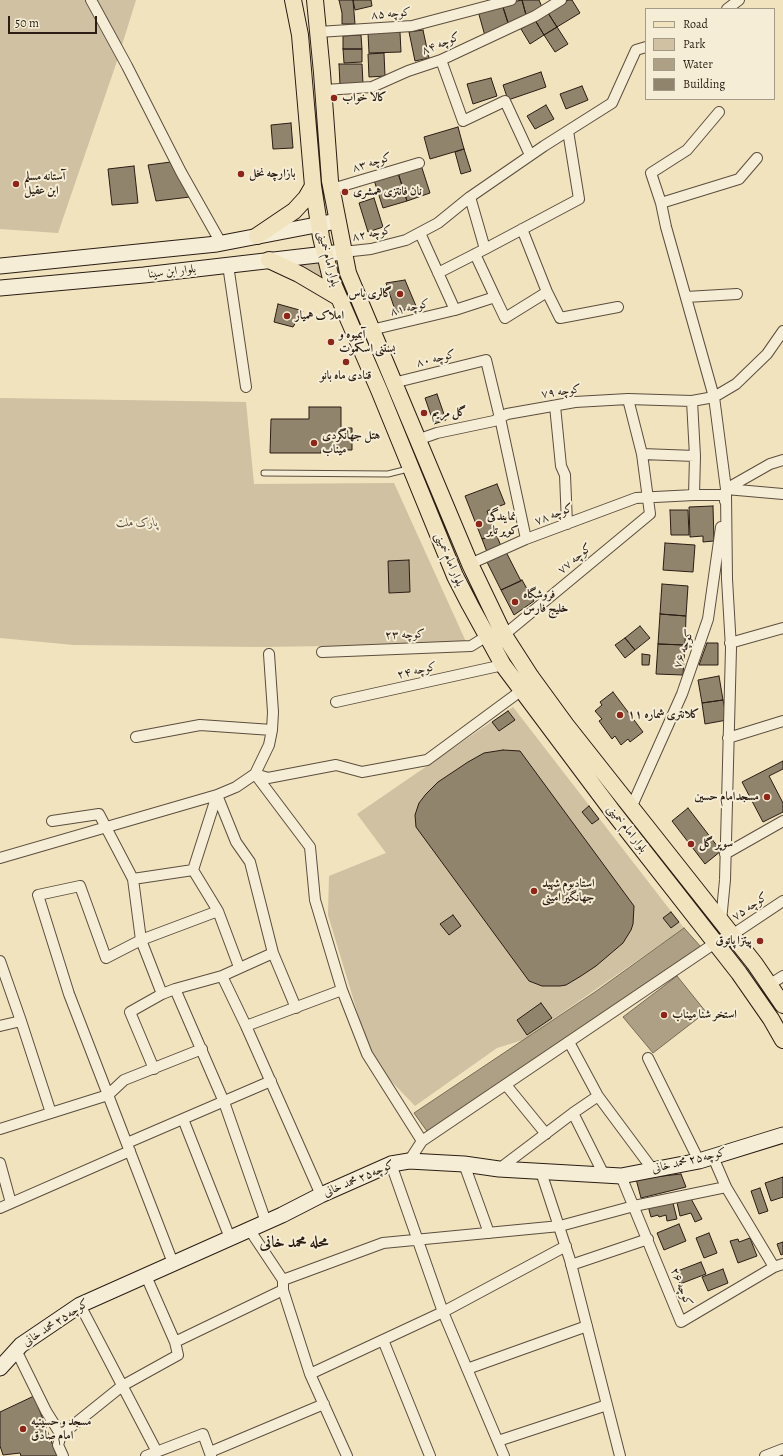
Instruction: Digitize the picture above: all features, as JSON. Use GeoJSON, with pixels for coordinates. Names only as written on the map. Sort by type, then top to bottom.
{"type":"FeatureCollection","features":[{"type":"Feature","properties":{"kind":"main road","name":"بلوار امام خمینی"},"geometry":{"type":"LineString","coordinates":[[293,0],[300,35],[313,186],[319,224],[331,279],[338,297],[346,311],[455,576],[503,664],[599,794],[744,980],[771,1019],[783,1040]]}},
{"type":"Feature","properties":{"kind":"main road","name":"بلوار امام خمینی"},"geometry":{"type":"LineString","coordinates":[[315,0],[332,189],[348,273],[470,564],[504,635],[531,677],[566,725],[732,935],[783,1005]]}},
{"type":"Feature","properties":{"kind":"main road"},"geometry":{"type":"LineString","coordinates":[[257,236],[294,211],[306,198],[313,186]]}},
{"type":"Feature","properties":{"kind":"main road"},"geometry":{"type":"LineString","coordinates":[[270,260],[299,274],[338,297]]}},
{"type":"Feature","properties":{"kind":"street"},"geometry":{"type":"LineString","coordinates":[[91,0],[181,172],[221,243]]}},
{"type":"Feature","properties":{"kind":"street","name":"کوچه ۸۵"},"geometry":{"type":"LineString","coordinates":[[318,32],[412,26],[510,0]]}},
{"type":"Feature","properties":{"kind":"street","name":"کوچه ۸۴"},"geometry":{"type":"LineString","coordinates":[[324,90],[372,87],[408,71],[441,60],[535,16],[561,0]]}},
{"type":"Feature","properties":{"kind":"street"},"geometry":{"type":"LineString","coordinates":[[728,8],[739,0]]}},
{"type":"Feature","properties":{"kind":"street","name":"کوچه ۸۲"},"geometry":{"type":"LineString","coordinates":[[343,252],[371,249],[406,240],[438,223],[470,197],[530,155],[612,103],[636,50],[645,47]]}},
{"type":"Feature","properties":{"kind":"street"},"geometry":{"type":"LineString","coordinates":[[441,60],[463,121],[505,101],[530,155]]}},
{"type":"Feature","properties":{"kind":"street"},"geometry":{"type":"LineString","coordinates":[[719,112],[687,150],[651,173],[661,203],[666,226],[714,397],[726,492],[727,579],[730,643],[725,880],[721,921]]}},
{"type":"Feature","properties":{"kind":"street"},"geometry":{"type":"LineString","coordinates":[[438,272],[579,199],[568,131]]}},
{"type":"Feature","properties":{"kind":"street"},"geometry":{"type":"LineString","coordinates":[[661,203],[739,179],[757,158]]}},
{"type":"Feature","properties":{"kind":"street","name":"کوچه ۸۳"},"geometry":{"type":"LineString","coordinates":[[332,189],[419,163]]}},
{"type":"Feature","properties":{"kind":"street"},"geometry":{"type":"LineString","coordinates":[[470,197],[485,249]]}},
{"type":"Feature","properties":{"kind":"street","name":"بلوار ابن سینا"},"geometry":{"type":"LineString","coordinates":[[0,266],[221,243],[337,221]]}},
{"type":"Feature","properties":{"kind":"street"},"geometry":{"type":"LineString","coordinates":[[522,229],[547,292],[560,318],[618,307]]}},
{"type":"Feature","properties":{"kind":"street"},"geometry":{"type":"LineString","coordinates":[[420,233],[455,310]]}},
{"type":"Feature","properties":{"kind":"street","name":"بلوار ابن سینا"},"geometry":{"type":"LineString","coordinates":[[0,288],[144,275],[343,252]]}},
{"type":"Feature","properties":{"kind":"street"},"geometry":{"type":"LineString","coordinates":[[475,254],[505,318],[547,292]]}},
{"type":"Feature","properties":{"kind":"street"},"geometry":{"type":"LineString","coordinates":[[228,265],[246,387]]}},
{"type":"Feature","properties":{"kind":"street"},"geometry":{"type":"LineString","coordinates":[[686,297],[737,294]]}},
{"type":"Feature","properties":{"kind":"street","name":"کوچه ۸۱"},"geometry":{"type":"LineString","coordinates":[[371,330],[455,310],[495,297]]}},
{"type":"Feature","properties":{"kind":"street"},"geometry":{"type":"LineString","coordinates":[[714,397],[736,384],[766,354],[783,331]]}},
{"type":"Feature","properties":{"kind":"street","name":"کوچه ۸۰"},"geometry":{"type":"LineString","coordinates":[[393,383],[486,360],[500,418]]}},
{"type":"Feature","properties":{"kind":"street","name":"کوچه ۷۹"},"geometry":{"type":"LineString","coordinates":[[417,440],[436,433],[494,421],[507,414],[575,402],[628,399],[692,401],[714,397]]}},
{"type":"Feature","properties":{"kind":"street"},"geometry":{"type":"LineString","coordinates":[[628,399],[642,454],[648,497]]}},
{"type":"Feature","properties":{"kind":"street"},"geometry":{"type":"LineString","coordinates":[[692,401],[695,456],[694,495]]}},
{"type":"Feature","properties":{"kind":"street"},"geometry":{"type":"LineString","coordinates":[[555,406],[561,466],[565,475],[567,524]]}},
{"type":"Feature","properties":{"kind":"street"},"geometry":{"type":"LineString","coordinates":[[500,418],[526,540]]}},
{"type":"Feature","properties":{"kind":"street"},"geometry":{"type":"LineString","coordinates":[[642,454],[695,456]]}},
{"type":"Feature","properties":{"kind":"street"},"geometry":{"type":"LineString","coordinates":[[726,492],[770,464],[783,460]]}},
{"type":"Feature","properties":{"kind":"street","name":"کوچه ۷۸"},"geometry":{"type":"LineString","coordinates":[[470,564],[526,540],[636,498],[726,492],[783,494]]}},
{"type":"Feature","properties":{"kind":"street","name":"کوچه ۷۶"},"geometry":{"type":"LineString","coordinates":[[631,808],[682,694],[708,619],[726,492]]}},
{"type":"Feature","properties":{"kind":"street","name":"کوچه ۷۷"},"geometry":{"type":"LineString","coordinates":[[504,635],[650,514],[648,497]]}},
{"type":"Feature","properties":{"kind":"street"},"geometry":{"type":"LineString","coordinates":[[730,643],[782,630]]}},
{"type":"Feature","properties":{"kind":"street","name":"کوچه ۲۳"},"geometry":{"type":"LineString","coordinates":[[322,652],[471,646],[487,636]]}},
{"type":"Feature","properties":{"kind":"street"},"geometry":{"type":"LineString","coordinates":[[0,858],[218,794],[236,787],[255,774],[269,745],[272,730],[273,712],[270,654]]}},
{"type":"Feature","properties":{"kind":"street","name":"کوچه ۲۴"},"geometry":{"type":"LineString","coordinates":[[336,702],[503,664]]}},
{"type":"Feature","properties":{"kind":"street"},"geometry":{"type":"LineString","coordinates":[[255,774],[268,778],[336,765],[362,772],[428,760],[522,690]]}},
{"type":"Feature","properties":{"kind":"street"},"geometry":{"type":"LineString","coordinates":[[728,738],[783,721]]}},
{"type":"Feature","properties":{"kind":"street"},"geometry":{"type":"LineString","coordinates":[[136,737],[200,725],[272,730]]}},
{"type":"Feature","properties":{"kind":"street"},"geometry":{"type":"LineString","coordinates":[[255,774],[310,847],[315,900],[342,990],[367,1054],[422,1141],[409,1161]]}},
{"type":"Feature","properties":{"kind":"street"},"geometry":{"type":"LineString","coordinates":[[218,794],[193,870],[218,911],[239,967]]}},
{"type":"Feature","properties":{"kind":"street"},"geometry":{"type":"LineString","coordinates":[[218,794],[236,842],[250,862],[273,953],[296,1008]]}},
{"type":"Feature","properties":{"kind":"street"},"geometry":{"type":"LineString","coordinates":[[52,821],[99,814],[133,879],[141,940],[162,994]]}},
{"type":"Feature","properties":{"kind":"street"},"geometry":{"type":"LineString","coordinates":[[725,854],[783,821]]}},
{"type":"Feature","properties":{"kind":"street"},"geometry":{"type":"LineString","coordinates":[[133,879],[193,870]]}},
{"type":"Feature","properties":{"kind":"street"},"geometry":{"type":"LineString","coordinates":[[174,1263],[69,994],[38,895],[80,886],[106,958],[141,940],[218,911]]}},
{"type":"Feature","properties":{"kind":"street","name":"کوچه ۷۵"},"geometry":{"type":"LineString","coordinates":[[422,1141],[715,943],[732,935],[783,900]]}},
{"type":"Feature","properties":{"kind":"street"},"geometry":{"type":"LineString","coordinates":[[154,1069],[130,1012],[162,994],[222,976],[239,967],[273,953]]}},
{"type":"Feature","properties":{"kind":"street"},"geometry":{"type":"LineString","coordinates":[[0,961],[51,1113]]}},
{"type":"Feature","properties":{"kind":"street"},"geometry":{"type":"LineString","coordinates":[[222,976],[246,1026],[321,1195]]}},
{"type":"Feature","properties":{"kind":"street"},"geometry":{"type":"LineString","coordinates":[[769,985],[783,976]]}},
{"type":"Feature","properties":{"kind":"street"},"geometry":{"type":"LineString","coordinates":[[175,989],[224,1102],[266,1222]]}},
{"type":"Feature","properties":{"kind":"street"},"geometry":{"type":"LineString","coordinates":[[246,1026],[342,990]]}},
{"type":"Feature","properties":{"kind":"street"},"geometry":{"type":"LineString","coordinates":[[0,1026],[21,1021]]}},
{"type":"Feature","properties":{"kind":"street"},"geometry":{"type":"LineString","coordinates":[[569,1042],[598,1096],[653,1170]]}},
{"type":"Feature","properties":{"kind":"street"},"geometry":{"type":"LineString","coordinates":[[0,1129],[108,1095],[124,1080],[202,1049]]}},
{"type":"Feature","properties":{"kind":"street"},"geometry":{"type":"LineString","coordinates":[[648,1058],[706,1159],[779,1265]]}},
{"type":"Feature","properties":{"kind":"street"},"geometry":{"type":"LineString","coordinates":[[0,1208],[183,1119],[270,1081]]}},
{"type":"Feature","properties":{"kind":"street"},"geometry":{"type":"LineString","coordinates":[[506,1085],[546,1134]]}},
{"type":"Feature","properties":{"kind":"street"},"geometry":{"type":"LineString","coordinates":[[499,1169],[598,1096]]}},
{"type":"Feature","properties":{"kind":"street"},"geometry":{"type":"LineString","coordinates":[[573,1113],[604,1175]]}},
{"type":"Feature","properties":{"kind":"street"},"geometry":{"type":"LineString","coordinates":[[183,1119],[230,1238]]}},
{"type":"Feature","properties":{"kind":"street","name":"کوچه۲۵ محمد خانی"},"geometry":{"type":"LineString","coordinates":[[0,1368],[21,1345],[80,1305],[266,1222],[321,1195],[391,1164],[409,1161],[464,1164],[499,1169],[541,1172],[621,1176],[706,1159],[783,1135]]}},
{"type":"Feature","properties":{"kind":"street"},"geometry":{"type":"LineString","coordinates":[[0,1163],[11,1203]]}},
{"type":"Feature","properties":{"kind":"street"},"geometry":{"type":"LineString","coordinates":[[391,1164],[419,1240],[443,1312],[504,1456]]}},
{"type":"Feature","properties":{"kind":"street"},"geometry":{"type":"LineString","coordinates":[[464,1164],[489,1233]]}},
{"type":"Feature","properties":{"kind":"street"},"geometry":{"type":"LineString","coordinates":[[541,1172],[566,1246],[588,1326],[620,1456]]}},
{"type":"Feature","properties":{"kind":"street","name":"کوچه ۲۶"},"geometry":{"type":"LineString","coordinates":[[621,1176],[681,1322],[779,1265]]}},
{"type":"Feature","properties":{"kind":"street"},"geometry":{"type":"LineString","coordinates":[[283,1280],[383,1243],[560,1226],[634,1206],[726,1186]]}},
{"type":"Feature","properties":{"kind":"street"},"geometry":{"type":"LineString","coordinates":[[249,1229],[283,1280],[283,1290],[310,1374],[347,1456]]}},
{"type":"Feature","properties":{"kind":"street"},"geometry":{"type":"LineString","coordinates":[[571,1265],[648,1239]]}},
{"type":"Feature","properties":{"kind":"street"},"geometry":{"type":"LineString","coordinates":[[310,1374],[443,1312],[566,1246]]}},
{"type":"Feature","properties":{"kind":"street"},"geometry":{"type":"LineString","coordinates":[[63,1456],[58,1445],[60,1435],[122,1386],[178,1355],[175,1342],[146,1276]]}},
{"type":"Feature","properties":{"kind":"street"},"geometry":{"type":"LineString","coordinates":[[175,1342],[283,1290]]}},
{"type":"Feature","properties":{"kind":"street"},"geometry":{"type":"LineString","coordinates":[[80,1305],[157,1452]]}},
{"type":"Feature","properties":{"kind":"street"},"geometry":{"type":"LineString","coordinates":[[467,1369],[588,1326]]}},
{"type":"Feature","properties":{"kind":"street"},"geometry":{"type":"LineString","coordinates":[[384,1340],[430,1456]]}},
{"type":"Feature","properties":{"kind":"street"},"geometry":{"type":"LineString","coordinates":[[16,1350],[46,1411],[60,1435]]}},
{"type":"Feature","properties":{"kind":"street"},"geometry":{"type":"LineString","coordinates":[[146,1456],[203,1434],[210,1454],[324,1404]]}},
{"type":"Feature","properties":{"kind":"street"},"geometry":{"type":"LineString","coordinates":[[498,1441],[607,1405]]}},
{"type":"Feature","properties":{"kind":"street"},"geometry":{"type":"LineString","coordinates":[[765,1456],[783,1449]]}},
{"type":"Feature","properties":{"kind":"lane"},"geometry":{"type":"LineString","coordinates":[[264,473],[388,474],[411,468]]}},
{"type":"Feature","properties":{"kind":"green space"},"geometry":{"type":"Polygon","coordinates":[[[0,0],[136,0],[117,61],[58,233],[0,229],[0,0]]]}},
{"type":"Feature","properties":{"kind":"green space"},"geometry":{"type":"Polygon","coordinates":[[[323,257],[332,289],[281,262],[323,257]]]}},
{"type":"Feature","properties":{"kind":"green space","name":"پارک ملت"},"geometry":{"type":"Polygon","coordinates":[[[0,398],[246,402],[254,484],[394,483],[467,644],[260,647],[74,645],[0,638],[0,398]]]}},
{"type":"Feature","properties":{"kind":"green space","name":"استادیوم شهید جهانگیر امینی"},"geometry":{"type":"Polygon","coordinates":[[[513,707],[684,928],[523,1040],[497,1048],[415,1106],[372,1061],[328,915],[329,876],[386,853],[357,814],[513,707]]]}},
{"type":"Feature","properties":{"kind":"water"},"geometry":{"type":"Polygon","coordinates":[[[684,928],[701,947],[429,1134],[414,1113],[595,992],[684,928]]]}},
{"type":"Feature","properties":{"kind":"water","name":"استخر شنا میناب"},"geometry":{"type":"Polygon","coordinates":[[[677,976],[706,1012],[653,1053],[623,1017],[677,976]]]}},
{"type":"Feature","properties":{"kind":"building"},"geometry":{"type":"Polygon","coordinates":[[[339,0],[353,0],[355,24],[342,24],[342,13],[339,0]]]}},
{"type":"Feature","properties":{"kind":"building"},"geometry":{"type":"Polygon","coordinates":[[[353,0],[371,0],[372,6],[355,10],[353,0]]]}},
{"type":"Feature","properties":{"kind":"building"},"geometry":{"type":"Polygon","coordinates":[[[522,0],[539,0],[542,7],[526,15],[522,0]]]}},
{"type":"Feature","properties":{"kind":"building"},"geometry":{"type":"Polygon","coordinates":[[[522,0],[526,15],[509,26],[502,4],[522,0]]]}},
{"type":"Feature","properties":{"kind":"building"},"geometry":{"type":"Polygon","coordinates":[[[568,0],[572,0],[580,13],[557,27],[548,13],[568,0]]]}},
{"type":"Feature","properties":{"kind":"building"},"geometry":{"type":"Polygon","coordinates":[[[502,4],[509,26],[485,36],[478,11],[502,4]]]}},
{"type":"Feature","properties":{"kind":"building"},"geometry":{"type":"Polygon","coordinates":[[[548,13],[557,27],[544,35],[535,20],[548,13]]]}},
{"type":"Feature","properties":{"kind":"building"},"geometry":{"type":"Polygon","coordinates":[[[535,20],[544,35],[530,44],[521,29],[535,20]]]}},
{"type":"Feature","properties":{"kind":"building"},"geometry":{"type":"Polygon","coordinates":[[[557,27],[568,44],[555,52],[544,35],[557,27]]]}},
{"type":"Feature","properties":{"kind":"building"},"geometry":{"type":"Polygon","coordinates":[[[423,30],[429,58],[415,61],[409,32],[423,30]]]}},
{"type":"Feature","properties":{"kind":"building"},"geometry":{"type":"Polygon","coordinates":[[[400,32],[401,52],[369,53],[368,33],[400,32]]]}},
{"type":"Feature","properties":{"kind":"building"},"geometry":{"type":"Polygon","coordinates":[[[361,35],[362,49],[343,49],[343,36],[361,35]]]}},
{"type":"Feature","properties":{"kind":"building"},"geometry":{"type":"Polygon","coordinates":[[[343,49],[362,49],[362,62],[344,63],[343,49]]]}},
{"type":"Feature","properties":{"kind":"building"},"geometry":{"type":"Polygon","coordinates":[[[384,53],[385,76],[369,77],[368,54],[384,53]]]}},
{"type":"Feature","properties":{"kind":"building"},"geometry":{"type":"Polygon","coordinates":[[[339,64],[362,64],[363,84],[340,85],[339,64]]]}},
{"type":"Feature","properties":{"kind":"building"},"geometry":{"type":"Polygon","coordinates":[[[541,72],[546,87],[508,100],[503,85],[541,72]]]}},
{"type":"Feature","properties":{"kind":"building"},"geometry":{"type":"Polygon","coordinates":[[[491,78],[497,96],[473,104],[467,84],[491,78]]]}},
{"type":"Feature","properties":{"kind":"building"},"geometry":{"type":"Polygon","coordinates":[[[582,86],[588,100],[566,109],[560,94],[582,86]]]}},
{"type":"Feature","properties":{"kind":"building"},"geometry":{"type":"Polygon","coordinates":[[[546,105],[554,119],[535,129],[527,116],[546,105]]]}},
{"type":"Feature","properties":{"kind":"building"},"geometry":{"type":"Polygon","coordinates":[[[291,123],[293,148],[273,149],[271,125],[291,123]]]}},
{"type":"Feature","properties":{"kind":"building"},"geometry":{"type":"Polygon","coordinates":[[[458,127],[464,149],[430,159],[424,137],[458,127]]]}},
{"type":"Feature","properties":{"kind":"building"},"geometry":{"type":"Polygon","coordinates":[[[464,149],[471,171],[461,174],[455,152],[464,149]]]}},
{"type":"Feature","properties":{"kind":"building"},"geometry":{"type":"Polygon","coordinates":[[[171,162],[190,197],[156,201],[148,165],[171,162]]]}},
{"type":"Feature","properties":{"kind":"building"},"geometry":{"type":"Polygon","coordinates":[[[421,165],[430,193],[407,201],[398,173],[421,165]]]}},
{"type":"Feature","properties":{"kind":"building"},"geometry":{"type":"Polygon","coordinates":[[[134,166],[138,203],[112,205],[108,169],[134,166]]]}},
{"type":"Feature","properties":{"kind":"building"},"geometry":{"type":"Polygon","coordinates":[[[398,173],[407,201],[383,208],[374,180],[398,173]]]}},
{"type":"Feature","properties":{"kind":"building"},"geometry":{"type":"Polygon","coordinates":[[[374,198],[383,227],[368,232],[359,203],[374,198]]]}},
{"type":"Feature","properties":{"kind":"building","name":"گالری یاس"},"geometry":{"type":"Polygon","coordinates":[[[405,280],[416,306],[396,313],[386,283],[405,280]]]}},
{"type":"Feature","properties":{"kind":"building","name":"املاک همیار"},"geometry":{"type":"Polygon","coordinates":[[[278,304],[303,311],[293,327],[274,322],[278,304]]]}},
{"type":"Feature","properties":{"kind":"building"},"geometry":{"type":"Polygon","coordinates":[[[437,394],[446,420],[434,424],[425,398],[437,394]]]}},
{"type":"Feature","properties":{"kind":"building"},"geometry":{"type":"Polygon","coordinates":[[[309,407],[341,407],[341,428],[352,428],[352,450],[321,450],[321,453],[270,453],[271,419],[309,419],[309,407]]]}},
{"type":"Feature","properties":{"kind":"building"},"geometry":{"type":"Polygon","coordinates":[[[497,484],[505,504],[487,511],[496,534],[482,539],[465,496],[497,484]]]}},
{"type":"Feature","properties":{"kind":"building"},"geometry":{"type":"Polygon","coordinates":[[[713,506],[714,541],[703,542],[703,536],[690,537],[689,507],[713,506]]]}},
{"type":"Feature","properties":{"kind":"building"},"geometry":{"type":"Polygon","coordinates":[[[670,510],[688,510],[689,535],[671,535],[670,510]]]}},
{"type":"Feature","properties":{"kind":"building"},"geometry":{"type":"Polygon","coordinates":[[[496,534],[501,546],[487,552],[482,539],[496,534]]]}},
{"type":"Feature","properties":{"kind":"building"},"geometry":{"type":"Polygon","coordinates":[[[665,543],[695,545],[693,572],[663,570],[665,543]]]}},
{"type":"Feature","properties":{"kind":"building"},"geometry":{"type":"Polygon","coordinates":[[[505,550],[521,581],[501,590],[486,560],[505,550]]]}},
{"type":"Feature","properties":{"kind":"building"},"geometry":{"type":"Polygon","coordinates":[[[409,560],[410,592],[389,593],[388,561],[409,560]]]}},
{"type":"Feature","properties":{"kind":"building"},"geometry":{"type":"Polygon","coordinates":[[[522,580],[534,601],[514,615],[501,590],[522,580]]]}},
{"type":"Feature","properties":{"kind":"building"},"geometry":{"type":"Polygon","coordinates":[[[662,584],[688,586],[686,616],[660,614],[662,584]]]}},
{"type":"Feature","properties":{"kind":"building"},"geometry":{"type":"Polygon","coordinates":[[[660,614],[686,616],[685,645],[658,644],[660,614]]]}},
{"type":"Feature","properties":{"kind":"building"},"geometry":{"type":"Polygon","coordinates":[[[640,626],[650,638],[635,650],[625,638],[640,626]]]}},
{"type":"Feature","properties":{"kind":"building"},"geometry":{"type":"Polygon","coordinates":[[[625,638],[635,650],[625,658],[615,645],[625,638]]]}},
{"type":"Feature","properties":{"kind":"building"},"geometry":{"type":"Polygon","coordinates":[[[707,643],[718,643],[718,665],[699,665],[707,643]]]}},
{"type":"Feature","properties":{"kind":"building"},"geometry":{"type":"Polygon","coordinates":[[[658,644],[685,645],[683,675],[656,674],[658,644]]]}},
{"type":"Feature","properties":{"kind":"building"},"geometry":{"type":"Polygon","coordinates":[[[642,654],[650,655],[649,665],[642,665],[642,654]]]}},
{"type":"Feature","properties":{"kind":"building"},"geometry":{"type":"Polygon","coordinates":[[[719,676],[723,700],[702,703],[698,680],[719,676]]]}},
{"type":"Feature","properties":{"kind":"building"},"geometry":{"type":"Polygon","coordinates":[[[613,692],[643,732],[630,742],[628,739],[621,745],[615,736],[612,739],[599,721],[602,719],[595,711],[602,705],[600,702],[613,692]]]}},
{"type":"Feature","properties":{"kind":"building"},"geometry":{"type":"Polygon","coordinates":[[[723,700],[727,720],[705,724],[702,703],[723,700]]]}},
{"type":"Feature","properties":{"kind":"building"},"geometry":{"type":"Polygon","coordinates":[[[508,711],[515,720],[499,731],[492,722],[508,711]]]}},
{"type":"Feature","properties":{"kind":"building"},"geometry":{"type":"Polygon","coordinates":[[[503,750],[520,751],[634,906],[633,924],[623,943],[596,966],[566,985],[542,986],[529,981],[416,827],[415,815],[419,803],[438,782],[484,753],[503,750]]]}},
{"type":"Feature","properties":{"kind":"building","name":"مسجدامام حسین"},"geometry":{"type":"Polygon","coordinates":[[[783,761],[783,769],[769,776],[783,803],[783,812],[763,822],[742,782],[783,761]]]}},
{"type":"Feature","properties":{"kind":"building"},"geometry":{"type":"Polygon","coordinates":[[[589,806],[599,819],[592,824],[582,812],[589,806]]]}},
{"type":"Feature","properties":{"kind":"building"},"geometry":{"type":"Polygon","coordinates":[[[688,808],[721,851],[705,864],[672,821],[688,808]]]}},
{"type":"Feature","properties":{"kind":"building"},"geometry":{"type":"Polygon","coordinates":[[[671,912],[679,922],[671,928],[663,918],[671,912]]]}},
{"type":"Feature","properties":{"kind":"building"},"geometry":{"type":"Polygon","coordinates":[[[453,915],[461,926],[449,935],[440,924],[453,915]]]}},
{"type":"Feature","properties":{"kind":"building"},"geometry":{"type":"Polygon","coordinates":[[[541,1003],[552,1018],[527,1035],[517,1020],[541,1003]]]}},
{"type":"Feature","properties":{"kind":"building"},"geometry":{"type":"Polygon","coordinates":[[[681,1174],[686,1187],[641,1198],[636,1179],[681,1174]]]}},
{"type":"Feature","properties":{"kind":"building"},"geometry":{"type":"Polygon","coordinates":[[[783,1177],[783,1197],[771,1201],[765,1183],[783,1177]]]}},
{"type":"Feature","properties":{"kind":"building"},"geometry":{"type":"Polygon","coordinates":[[[760,1188],[768,1211],[759,1214],[751,1191],[760,1188]]]}},
{"type":"Feature","properties":{"kind":"building"},"geometry":{"type":"Polygon","coordinates":[[[689,1195],[702,1219],[695,1222],[691,1213],[680,1216],[676,1198],[689,1195]]]}},
{"type":"Feature","properties":{"kind":"building"},"geometry":{"type":"Polygon","coordinates":[[[672,1199],[677,1219],[667,1221],[666,1215],[651,1217],[648,1206],[672,1199]]]}},
{"type":"Feature","properties":{"kind":"building"},"geometry":{"type":"Polygon","coordinates":[[[679,1224],[686,1241],[664,1250],[657,1233],[679,1224]]]}},
{"type":"Feature","properties":{"kind":"building"},"geometry":{"type":"Polygon","coordinates":[[[709,1233],[717,1253],[704,1258],[696,1238],[709,1233]]]}},
{"type":"Feature","properties":{"kind":"building"},"geometry":{"type":"Polygon","coordinates":[[[750,1238],[757,1256],[738,1263],[730,1241],[738,1239],[739,1242],[750,1238]]]}},
{"type":"Feature","properties":{"kind":"building"},"geometry":{"type":"Polygon","coordinates":[[[783,1242],[783,1254],[781,1255],[777,1244],[783,1242]]]}},
{"type":"Feature","properties":{"kind":"building"},"geometry":{"type":"Polygon","coordinates":[[[701,1262],[706,1274],[680,1284],[675,1272],[701,1262]]]}},
{"type":"Feature","properties":{"kind":"building"},"geometry":{"type":"Polygon","coordinates":[[[723,1269],[728,1283],[708,1291],[702,1277],[723,1269]]]}},
{"type":"Feature","properties":{"kind":"building","name":"مسجد و حسینیه امام صادق"},"geometry":{"type":"Polygon","coordinates":[[[34,1396],[57,1456],[21,1456],[20,1453],[3,1455],[0,1446],[0,1412],[34,1396]]]}},
{"type":"Feature","properties":{"kind":"place","name":"کالا خواب"},"geometry":{"type":"Point","coordinates":[334,98]}},
{"type":"Feature","properties":{"kind":"place","name":"بازارچه نخل"},"geometry":{"type":"Point","coordinates":[241,174]}},
{"type":"Feature","properties":{"kind":"place","name":"آستانه مسلم ابن عقیل"},"geometry":{"type":"Point","coordinates":[16,184]}},
{"type":"Feature","properties":{"kind":"place","name":"نان فانتزی همشری"},"geometry":{"type":"Point","coordinates":[345,192]}},
{"type":"Feature","properties":{"kind":"place","name":"گالری یاس"},"geometry":{"type":"Point","coordinates":[400,294]}},
{"type":"Feature","properties":{"kind":"place","name":"املاک همیار"},"geometry":{"type":"Point","coordinates":[287,316]}},
{"type":"Feature","properties":{"kind":"place","name":"آبمیوه و بستنی اسکموت"},"geometry":{"type":"Point","coordinates":[331,342]}},
{"type":"Feature","properties":{"kind":"place","name":"قنادی ماه بانو"},"geometry":{"type":"Point","coordinates":[346,362]}},
{"type":"Feature","properties":{"kind":"place","name":"گل مریم"},"geometry":{"type":"Point","coordinates":[424,413]}},
{"type":"Feature","properties":{"kind":"place","name":"هتل جهانگردی میناب"},"geometry":{"type":"Point","coordinates":[314,443]}},
{"type":"Feature","properties":{"kind":"place","name":"نمایندگی کویر تایر"},"geometry":{"type":"Point","coordinates":[479,524]}},
{"type":"Feature","properties":{"kind":"place","name":"فروشگاه خلیج فارس"},"geometry":{"type":"Point","coordinates":[515,602]}},
{"type":"Feature","properties":{"kind":"place","name":"کلانتری شماره ۱۱"},"geometry":{"type":"Point","coordinates":[620,715]}},
{"type":"Feature","properties":{"kind":"place","name":"مسجدامام حسین"},"geometry":{"type":"Point","coordinates":[767,797]}},
{"type":"Feature","properties":{"kind":"place","name":"سوپر گل"},"geometry":{"type":"Point","coordinates":[691,844]}},
{"type":"Feature","properties":{"kind":"place","name":"استادیوم شهید جهانگیر امینی"},"geometry":{"type":"Point","coordinates":[534,891]}},
{"type":"Feature","properties":{"kind":"place","name":"پیتزا پاتوق"},"geometry":{"type":"Point","coordinates":[760,941]}},
{"type":"Feature","properties":{"kind":"place","name":"استخر شنا میناب"},"geometry":{"type":"Point","coordinates":[664,1015]}},
{"type":"Feature","properties":{"kind":"place","name":"مسجد و حسینیه امام صادق"},"geometry":{"type":"Point","coordinates":[23,1429]}},
{"type":"Feature","properties":{"kind":"district","name":"محله محمد خانی"},"geometry":{"type":"Point","coordinates":[294,1243]}}]}
